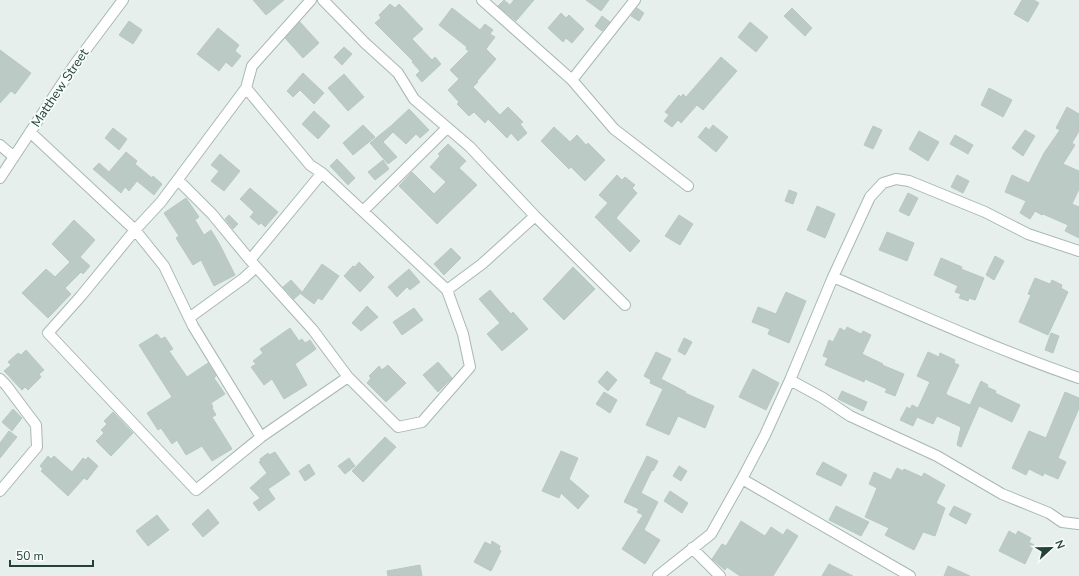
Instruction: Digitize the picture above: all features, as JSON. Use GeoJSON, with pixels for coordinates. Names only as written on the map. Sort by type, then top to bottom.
{"type":"FeatureCollection","features":[{"type":"Feature","properties":{"kind":"street","name":"Matthew Street"},"geometry":{"type":"LineString","coordinates":[[0,178],[75,64],[122,0]]}},
{"type":"Feature","properties":{"kind":"street"},"geometry":{"type":"LineString","coordinates":[[311,0],[252,66],[246,88],[161,202],[135,230],[81,296],[48,333],[196,490],[261,437],[348,377]]}},
{"type":"Feature","properties":{"kind":"street"},"geometry":{"type":"LineString","coordinates":[[323,0],[366,43],[398,72],[414,99],[470,147],[535,216],[625,305]]}},
{"type":"Feature","properties":{"kind":"street"},"geometry":{"type":"LineString","coordinates":[[482,0],[572,80],[614,128],[688,186]]}},
{"type":"Feature","properties":{"kind":"street"},"geometry":{"type":"LineString","coordinates":[[572,80],[635,0]]}},
{"type":"Feature","properties":{"kind":"street"},"geometry":{"type":"LineString","coordinates":[[178,180],[212,214],[253,263],[313,330],[348,377],[398,427],[422,422],[470,367],[463,334],[447,290],[322,173],[310,165],[246,88]]}},
{"type":"Feature","properties":{"kind":"street"},"geometry":{"type":"LineString","coordinates":[[363,211],[447,128]]}},
{"type":"Feature","properties":{"kind":"street"},"geometry":{"type":"LineString","coordinates":[[30,132],[135,230],[164,266],[189,318],[261,437]]}},
{"type":"Feature","properties":{"kind":"street"},"geometry":{"type":"LineString","coordinates":[[0,145],[14,157]]}},
{"type":"Feature","properties":{"kind":"street"},"geometry":{"type":"LineString","coordinates":[[189,318],[244,278],[253,263],[322,173]]}},
{"type":"Feature","properties":{"kind":"street"},"geometry":{"type":"LineString","coordinates":[[658,576],[711,534],[765,435],[790,380],[833,277],[870,197],[883,183],[896,179],[909,181],[985,212],[1028,234],[1079,251]]}},
{"type":"Feature","properties":{"kind":"street"},"geometry":{"type":"LineString","coordinates":[[447,290],[482,264],[535,216]]}},
{"type":"Feature","properties":{"kind":"street"},"geometry":{"type":"LineString","coordinates":[[833,277],[942,324],[1052,369],[1079,378]]}},
{"type":"Feature","properties":{"kind":"street"},"geometry":{"type":"LineString","coordinates":[[0,379],[36,425],[37,447],[0,491]]}},
{"type":"Feature","properties":{"kind":"street"},"geometry":{"type":"LineString","coordinates":[[790,380],[823,398],[850,416],[937,456],[1002,494],[1049,513],[1062,522],[1078,524]]}},
{"type":"Feature","properties":{"kind":"street"},"geometry":{"type":"LineString","coordinates":[[742,479],[910,576]]}},
{"type":"Feature","properties":{"kind":"street"},"geometry":{"type":"LineString","coordinates":[[692,548],[720,576]]}},
{"type":"Feature","properties":{"kind":"building"},"geometry":{"type":"Polygon","coordinates":[[[253,0],[284,0],[266,15],[253,0]]]}},
{"type":"Feature","properties":{"kind":"building"},"geometry":{"type":"Polygon","coordinates":[[[504,0],[510,5],[514,0],[534,0],[516,21],[498,6],[504,0]]]}},
{"type":"Feature","properties":{"kind":"building"},"geometry":{"type":"Polygon","coordinates":[[[586,0],[609,0],[601,11],[586,0]]]}},
{"type":"Feature","properties":{"kind":"building"},"geometry":{"type":"Polygon","coordinates":[[[1022,0],[1034,0],[1039,3],[1028,22],[1014,14],[1022,0]]]}},
{"type":"Feature","properties":{"kind":"building"},"geometry":{"type":"Polygon","coordinates":[[[390,4],[395,8],[399,4],[423,29],[412,39],[432,60],[435,57],[441,64],[422,82],[416,75],[420,71],[412,62],[413,61],[375,23],[381,18],[379,15],[390,4]]]}},
{"type":"Feature","properties":{"kind":"building"},"geometry":{"type":"Polygon","coordinates":[[[452,8],[480,30],[485,24],[493,30],[490,34],[495,37],[486,49],[496,59],[473,87],[500,115],[508,107],[523,122],[520,124],[527,133],[518,141],[511,133],[507,138],[488,119],[485,123],[474,112],[469,116],[457,104],[459,102],[448,90],[459,79],[450,70],[469,51],[466,49],[467,47],[439,25],[452,8]]]}},
{"type":"Feature","properties":{"kind":"building"},"geometry":{"type":"Polygon","coordinates":[[[637,8],[644,13],[639,21],[631,16],[637,8]]]}},
{"type":"Feature","properties":{"kind":"building"},"geometry":{"type":"Polygon","coordinates":[[[792,8],[812,28],[805,36],[784,16],[792,8]]]}},
{"type":"Feature","properties":{"kind":"building"},"geometry":{"type":"Polygon","coordinates":[[[561,13],[566,18],[569,15],[584,29],[572,43],[566,38],[563,42],[548,28],[561,13]]]}},
{"type":"Feature","properties":{"kind":"building"},"geometry":{"type":"Polygon","coordinates":[[[602,16],[610,22],[602,31],[595,26],[602,16]]]}},
{"type":"Feature","properties":{"kind":"building"},"geometry":{"type":"Polygon","coordinates":[[[129,21],[142,30],[133,44],[119,35],[129,21]]]}},
{"type":"Feature","properties":{"kind":"building"},"geometry":{"type":"Polygon","coordinates":[[[300,22],[319,43],[303,58],[285,38],[300,22]]]}},
{"type":"Feature","properties":{"kind":"building"},"geometry":{"type":"Polygon","coordinates":[[[750,22],[768,37],[756,52],[738,37],[750,22]]]}},
{"type":"Feature","properties":{"kind":"building"},"geometry":{"type":"Polygon","coordinates":[[[218,28],[239,45],[235,51],[241,56],[232,67],[226,62],[219,71],[197,54],[218,28]]]}},
{"type":"Feature","properties":{"kind":"building"},"geometry":{"type":"Polygon","coordinates":[[[344,47],[352,54],[342,65],[334,57],[344,47]]]}},
{"type":"Feature","properties":{"kind":"building"},"geometry":{"type":"Polygon","coordinates":[[[0,50],[31,73],[15,94],[11,91],[0,103],[0,50]]]}},
{"type":"Feature","properties":{"kind":"building"},"geometry":{"type":"Polygon","coordinates":[[[721,57],[737,71],[703,110],[697,105],[681,123],[678,120],[672,127],[664,121],[669,115],[665,112],[679,95],[681,97],[683,94],[686,97],[721,57]]]}},
{"type":"Feature","properties":{"kind":"building"},"geometry":{"type":"Polygon","coordinates":[[[303,73],[324,93],[314,104],[300,90],[293,97],[287,91],[303,73]]]}},
{"type":"Feature","properties":{"kind":"building"},"geometry":{"type":"Polygon","coordinates":[[[344,74],[364,97],[348,111],[328,88],[344,74]]]}},
{"type":"Feature","properties":{"kind":"building"},"geometry":{"type":"Polygon","coordinates":[[[989,88],[1012,100],[1003,117],[981,105],[989,88]]]}},
{"type":"Feature","properties":{"kind":"building"},"geometry":{"type":"Polygon","coordinates":[[[1067,107],[1079,114],[1079,131],[1072,143],[1075,145],[1063,164],[1079,171],[1079,189],[1072,204],[1079,207],[1079,238],[1065,231],[1068,225],[1043,214],[1042,215],[1035,211],[1030,219],[1020,213],[1026,201],[1005,192],[1012,175],[1029,183],[1044,153],[1060,130],[1056,128],[1067,107]]]}},
{"type":"Feature","properties":{"kind":"building"},"geometry":{"type":"Polygon","coordinates":[[[409,109],[429,130],[420,138],[416,134],[406,144],[393,132],[383,142],[397,157],[388,164],[370,143],[409,109]]]}},
{"type":"Feature","properties":{"kind":"building"},"geometry":{"type":"Polygon","coordinates":[[[314,111],[330,126],[318,139],[302,124],[314,111]]]}},
{"type":"Feature","properties":{"kind":"building"},"geometry":{"type":"Polygon","coordinates":[[[363,125],[375,137],[353,155],[343,143],[363,125]]]}},
{"type":"Feature","properties":{"kind":"building"},"geometry":{"type":"Polygon","coordinates":[[[713,125],[728,137],[716,152],[698,137],[706,127],[709,130],[713,125]]]}},
{"type":"Feature","properties":{"kind":"building"},"geometry":{"type":"Polygon","coordinates":[[[873,126],[882,130],[873,149],[864,145],[873,126]]]}},
{"type":"Feature","properties":{"kind":"building"},"geometry":{"type":"Polygon","coordinates":[[[554,127],[570,142],[577,135],[586,145],[588,143],[605,160],[585,181],[571,167],[569,169],[541,141],[554,127]]]}},
{"type":"Feature","properties":{"kind":"building"},"geometry":{"type":"Polygon","coordinates":[[[113,128],[127,139],[119,150],[105,138],[113,128]]]}},
{"type":"Feature","properties":{"kind":"building"},"geometry":{"type":"Polygon","coordinates":[[[1025,130],[1035,136],[1023,156],[1012,148],[1025,130]]]}},
{"type":"Feature","properties":{"kind":"building"},"geometry":{"type":"Polygon","coordinates":[[[919,131],[939,142],[928,161],[909,149],[919,131]]]}},
{"type":"Feature","properties":{"kind":"building"},"geometry":{"type":"Polygon","coordinates":[[[955,135],[973,145],[968,154],[950,144],[955,135]]]}},
{"type":"Feature","properties":{"kind":"building"},"geometry":{"type":"Polygon","coordinates":[[[448,144],[466,161],[459,168],[477,185],[437,224],[399,186],[412,172],[434,194],[446,182],[430,167],[440,156],[438,154],[448,144]]]}},
{"type":"Feature","properties":{"kind":"building"},"geometry":{"type":"Polygon","coordinates":[[[126,152],[137,161],[135,164],[162,184],[154,195],[137,181],[129,191],[125,187],[121,193],[93,169],[99,163],[109,172],[126,152]]]}},
{"type":"Feature","properties":{"kind":"building"},"geometry":{"type":"Polygon","coordinates":[[[220,154],[240,171],[224,191],[211,181],[219,171],[211,165],[220,154]]]}},
{"type":"Feature","properties":{"kind":"building"},"geometry":{"type":"Polygon","coordinates":[[[337,159],[355,178],[348,185],[330,166],[337,159]]]}},
{"type":"Feature","properties":{"kind":"building"},"geometry":{"type":"Polygon","coordinates":[[[383,160],[389,169],[375,180],[368,172],[383,160]]]}},
{"type":"Feature","properties":{"kind":"building"},"geometry":{"type":"Polygon","coordinates":[[[617,175],[622,180],[625,177],[635,185],[632,188],[637,193],[616,218],[640,241],[630,252],[595,217],[608,203],[599,195],[617,175]]]}},
{"type":"Feature","properties":{"kind":"building"},"geometry":{"type":"Polygon","coordinates":[[[957,175],[969,181],[963,193],[951,187],[957,175]]]}},
{"type":"Feature","properties":{"kind":"building"},"geometry":{"type":"Polygon","coordinates":[[[250,188],[278,212],[265,227],[261,223],[259,225],[250,217],[254,212],[240,199],[250,188]]]}},
{"type":"Feature","properties":{"kind":"building"},"geometry":{"type":"Polygon","coordinates":[[[789,190],[797,193],[793,204],[785,201],[789,190]]]}},
{"type":"Feature","properties":{"kind":"building"},"geometry":{"type":"Polygon","coordinates":[[[908,193],[918,198],[909,216],[899,211],[908,193]]]}},
{"type":"Feature","properties":{"kind":"building"},"geometry":{"type":"Polygon","coordinates":[[[186,198],[199,217],[195,220],[204,235],[211,230],[235,275],[214,286],[201,260],[193,265],[176,238],[179,236],[164,213],[186,198]]]}},
{"type":"Feature","properties":{"kind":"building"},"geometry":{"type":"Polygon","coordinates":[[[817,206],[835,214],[825,238],[807,230],[817,206]]]}},
{"type":"Feature","properties":{"kind":"building"},"geometry":{"type":"Polygon","coordinates":[[[229,215],[238,224],[233,229],[225,219],[229,215]]]}},
{"type":"Feature","properties":{"kind":"building"},"geometry":{"type":"Polygon","coordinates":[[[679,215],[693,224],[680,245],[665,236],[679,215]]]}},
{"type":"Feature","properties":{"kind":"building"},"geometry":{"type":"Polygon","coordinates":[[[74,220],[95,240],[80,257],[90,266],[83,274],[81,272],[65,288],[71,294],[48,318],[22,293],[46,269],[55,277],[70,262],[52,244],[74,220]]]}},
{"type":"Feature","properties":{"kind":"building"},"geometry":{"type":"Polygon","coordinates":[[[887,232],[914,243],[907,261],[879,250],[887,232]]]}},
{"type":"Feature","properties":{"kind":"building"},"geometry":{"type":"Polygon","coordinates":[[[451,248],[461,258],[444,275],[434,264],[451,248]]]}},
{"type":"Feature","properties":{"kind":"building"},"geometry":{"type":"Polygon","coordinates":[[[995,256],[1004,261],[994,280],[986,275],[995,256]]]}},
{"type":"Feature","properties":{"kind":"building"},"geometry":{"type":"Polygon","coordinates":[[[941,258],[962,267],[961,269],[984,278],[975,300],[969,298],[968,301],[959,298],[961,294],[955,292],[958,286],[934,275],[941,258]]]}},
{"type":"Feature","properties":{"kind":"building"},"geometry":{"type":"Polygon","coordinates":[[[359,262],[374,277],[360,292],[344,276],[359,262]]]}},
{"type":"Feature","properties":{"kind":"building"},"geometry":{"type":"Polygon","coordinates":[[[322,264],[339,276],[322,300],[318,298],[314,304],[301,294],[322,264]]]}},
{"type":"Feature","properties":{"kind":"building"},"geometry":{"type":"Polygon","coordinates":[[[573,267],[595,289],[564,320],[543,299],[573,267]]]}},
{"type":"Feature","properties":{"kind":"building"},"geometry":{"type":"Polygon","coordinates":[[[409,269],[420,282],[410,290],[407,287],[397,297],[388,287],[409,269]]]}},
{"type":"Feature","properties":{"kind":"building"},"geometry":{"type":"Polygon","coordinates":[[[1035,278],[1050,284],[1052,280],[1062,285],[1061,288],[1068,292],[1048,335],[1019,322],[1031,295],[1028,294],[1035,278]]]}},
{"type":"Feature","properties":{"kind":"building"},"geometry":{"type":"Polygon","coordinates":[[[291,280],[302,292],[294,299],[283,287],[291,280]]]}},
{"type":"Feature","properties":{"kind":"building"},"geometry":{"type":"Polygon","coordinates":[[[490,290],[511,314],[513,312],[528,329],[502,351],[487,334],[500,323],[479,299],[490,290]]]}},
{"type":"Feature","properties":{"kind":"building"},"geometry":{"type":"Polygon","coordinates":[[[786,292],[806,301],[789,343],[768,334],[770,329],[752,322],[758,307],[776,314],[786,292]]]}},
{"type":"Feature","properties":{"kind":"building"},"geometry":{"type":"Polygon","coordinates":[[[367,306],[378,317],[361,331],[352,323],[367,306]]]}},
{"type":"Feature","properties":{"kind":"building"},"geometry":{"type":"Polygon","coordinates":[[[414,308],[423,320],[402,335],[393,322],[414,308]]]}},
{"type":"Feature","properties":{"kind":"building"},"geometry":{"type":"Polygon","coordinates":[[[847,327],[861,334],[863,331],[871,335],[862,354],[883,364],[882,365],[904,374],[895,396],[885,392],[887,389],[865,379],[864,382],[825,365],[828,358],[823,356],[829,340],[833,342],[840,328],[845,331],[847,327]]]}},
{"type":"Feature","properties":{"kind":"building"},"geometry":{"type":"Polygon","coordinates":[[[290,328],[299,341],[302,339],[305,343],[310,340],[316,349],[295,364],[307,385],[284,399],[272,379],[264,385],[251,367],[256,364],[253,361],[263,353],[260,349],[290,328]]]}},
{"type":"Feature","properties":{"kind":"building"},"geometry":{"type":"Polygon","coordinates":[[[1051,333],[1059,336],[1053,353],[1045,350],[1051,333]]]}},
{"type":"Feature","properties":{"kind":"building"},"geometry":{"type":"Polygon","coordinates":[[[157,334],[161,339],[165,337],[173,349],[169,351],[187,377],[208,363],[216,376],[214,378],[225,394],[211,403],[216,415],[212,417],[232,449],[212,461],[202,446],[186,455],[177,440],[172,444],[161,428],[158,430],[147,413],[172,397],[139,345],[157,334]]]}},
{"type":"Feature","properties":{"kind":"building"},"geometry":{"type":"Polygon","coordinates":[[[684,338],[692,342],[685,355],[678,351],[684,338]]]}},
{"type":"Feature","properties":{"kind":"building"},"geometry":{"type":"Polygon","coordinates":[[[26,350],[44,370],[39,374],[41,377],[28,390],[25,387],[22,390],[4,371],[11,365],[8,362],[18,353],[21,355],[26,350]]]}},
{"type":"Feature","properties":{"kind":"building"},"geometry":{"type":"Polygon","coordinates":[[[656,352],[671,359],[661,379],[686,392],[685,393],[714,406],[705,428],[678,416],[669,435],[646,425],[663,389],[650,383],[651,380],[644,376],[656,352]]]}},
{"type":"Feature","properties":{"kind":"building"},"geometry":{"type":"Polygon","coordinates":[[[928,352],[939,357],[940,353],[955,360],[954,363],[959,365],[946,393],[947,395],[970,405],[981,381],[988,385],[987,387],[996,391],[995,393],[1020,405],[1012,422],[979,406],[961,447],[957,445],[961,427],[937,416],[933,424],[917,417],[913,426],[900,420],[907,407],[910,409],[912,405],[918,408],[930,382],[917,376],[928,352]]]}},
{"type":"Feature","properties":{"kind":"building"},"geometry":{"type":"Polygon","coordinates":[[[438,362],[452,378],[438,392],[423,375],[438,362]]]}},
{"type":"Feature","properties":{"kind":"building"},"geometry":{"type":"Polygon","coordinates":[[[388,365],[406,383],[386,402],[367,383],[371,378],[369,376],[379,366],[382,370],[388,365]]]}},
{"type":"Feature","properties":{"kind":"building"},"geometry":{"type":"Polygon","coordinates":[[[753,369],[779,383],[766,410],[739,397],[753,369]]]}},
{"type":"Feature","properties":{"kind":"building"},"geometry":{"type":"Polygon","coordinates":[[[607,371],[617,380],[608,391],[598,382],[607,371]]]}},
{"type":"Feature","properties":{"kind":"building"},"geometry":{"type":"Polygon","coordinates":[[[842,391],[867,402],[863,411],[838,399],[842,391]]]}},
{"type":"Feature","properties":{"kind":"building"},"geometry":{"type":"Polygon","coordinates":[[[604,392],[617,400],[610,413],[596,404],[604,392]]]}},
{"type":"Feature","properties":{"kind":"building"},"geometry":{"type":"Polygon","coordinates":[[[1065,392],[1079,398],[1079,408],[1058,458],[1066,462],[1058,479],[1044,473],[1043,476],[1029,469],[1026,475],[1012,468],[1029,431],[1046,438],[1065,392]]]}},
{"type":"Feature","properties":{"kind":"building"},"geometry":{"type":"Polygon","coordinates":[[[13,409],[22,418],[12,431],[2,422],[13,409]]]}},
{"type":"Feature","properties":{"kind":"building"},"geometry":{"type":"Polygon","coordinates":[[[113,412],[133,433],[111,456],[96,441],[104,433],[101,430],[107,424],[104,421],[113,412]]]}},
{"type":"Feature","properties":{"kind":"building"},"geometry":{"type":"Polygon","coordinates":[[[9,431],[17,437],[0,458],[0,443],[9,431]]]}},
{"type":"Feature","properties":{"kind":"building"},"geometry":{"type":"Polygon","coordinates":[[[385,437],[396,447],[363,482],[352,471],[385,437]]]}},
{"type":"Feature","properties":{"kind":"building"},"geometry":{"type":"Polygon","coordinates":[[[561,451],[578,458],[569,479],[589,496],[578,509],[561,493],[559,498],[542,491],[561,451]]]}},
{"type":"Feature","properties":{"kind":"building"},"geometry":{"type":"Polygon","coordinates":[[[275,452],[290,474],[268,489],[275,499],[259,511],[253,503],[260,498],[250,488],[267,473],[259,462],[261,461],[260,459],[268,453],[269,455],[275,452]]]}},
{"type":"Feature","properties":{"kind":"building"},"geometry":{"type":"Polygon","coordinates":[[[48,456],[51,459],[54,456],[72,472],[83,458],[86,460],[88,457],[98,466],[87,480],[84,478],[68,496],[41,471],[43,469],[40,466],[48,456]]]}},
{"type":"Feature","properties":{"kind":"building"},"geometry":{"type":"Polygon","coordinates":[[[647,456],[658,461],[641,493],[658,502],[644,530],[660,540],[645,564],[622,549],[643,515],[637,512],[639,509],[624,502],[647,456]]]}},
{"type":"Feature","properties":{"kind":"building"},"geometry":{"type":"Polygon","coordinates":[[[349,458],[355,466],[345,474],[338,466],[349,458]]]}},
{"type":"Feature","properties":{"kind":"building"},"geometry":{"type":"Polygon","coordinates":[[[823,462],[847,475],[841,486],[816,474],[823,462]]]}},
{"type":"Feature","properties":{"kind":"building"},"geometry":{"type":"Polygon","coordinates":[[[309,464],[315,474],[305,481],[299,471],[309,464]]]}},
{"type":"Feature","properties":{"kind":"building"},"geometry":{"type":"Polygon","coordinates":[[[679,466],[687,471],[681,481],[673,476],[679,466]]]}},
{"type":"Feature","properties":{"kind":"building"},"geometry":{"type":"Polygon","coordinates":[[[897,468],[903,471],[904,469],[922,477],[924,473],[945,485],[936,503],[945,508],[935,536],[923,532],[914,550],[885,535],[889,528],[865,517],[877,488],[869,484],[874,472],[891,480],[897,468]]]}},
{"type":"Feature","properties":{"kind":"building"},"geometry":{"type":"Polygon","coordinates":[[[670,491],[688,503],[682,513],[664,501],[670,491]]]}},
{"type":"Feature","properties":{"kind":"building"},"geometry":{"type":"Polygon","coordinates":[[[836,506],[869,522],[861,536],[829,520],[836,506]]]}},
{"type":"Feature","properties":{"kind":"building"},"geometry":{"type":"Polygon","coordinates":[[[954,506],[971,514],[966,524],[949,515],[954,506]]]}},
{"type":"Feature","properties":{"kind":"building"},"geometry":{"type":"Polygon","coordinates":[[[208,509],[219,523],[203,537],[192,524],[208,509]]]}},
{"type":"Feature","properties":{"kind":"building"},"geometry":{"type":"Polygon","coordinates":[[[157,515],[169,530],[148,546],[136,531],[157,515]]]}},
{"type":"Feature","properties":{"kind":"building"},"geometry":{"type":"Polygon","coordinates":[[[741,521],[765,536],[771,527],[783,535],[787,529],[798,536],[773,576],[740,576],[727,567],[725,570],[712,559],[722,544],[726,546],[741,521]]]}},
{"type":"Feature","properties":{"kind":"building"},"geometry":{"type":"Polygon","coordinates":[[[1009,531],[1016,535],[1018,531],[1031,538],[1029,542],[1034,545],[1025,564],[999,551],[1009,531]]]}},
{"type":"Feature","properties":{"kind":"building"},"geometry":{"type":"Polygon","coordinates":[[[492,541],[500,546],[499,549],[501,551],[491,571],[474,562],[485,542],[491,545],[492,541]]]}},
{"type":"Feature","properties":{"kind":"building"},"geometry":{"type":"Polygon","coordinates":[[[829,564],[853,576],[822,576],[829,564]]]}},
{"type":"Feature","properties":{"kind":"building"},"geometry":{"type":"Polygon","coordinates":[[[420,565],[422,576],[388,576],[387,571],[420,565]]]}},
{"type":"Feature","properties":{"kind":"building"},"geometry":{"type":"Polygon","coordinates":[[[948,566],[970,576],[944,576],[948,566]]]}}]}
